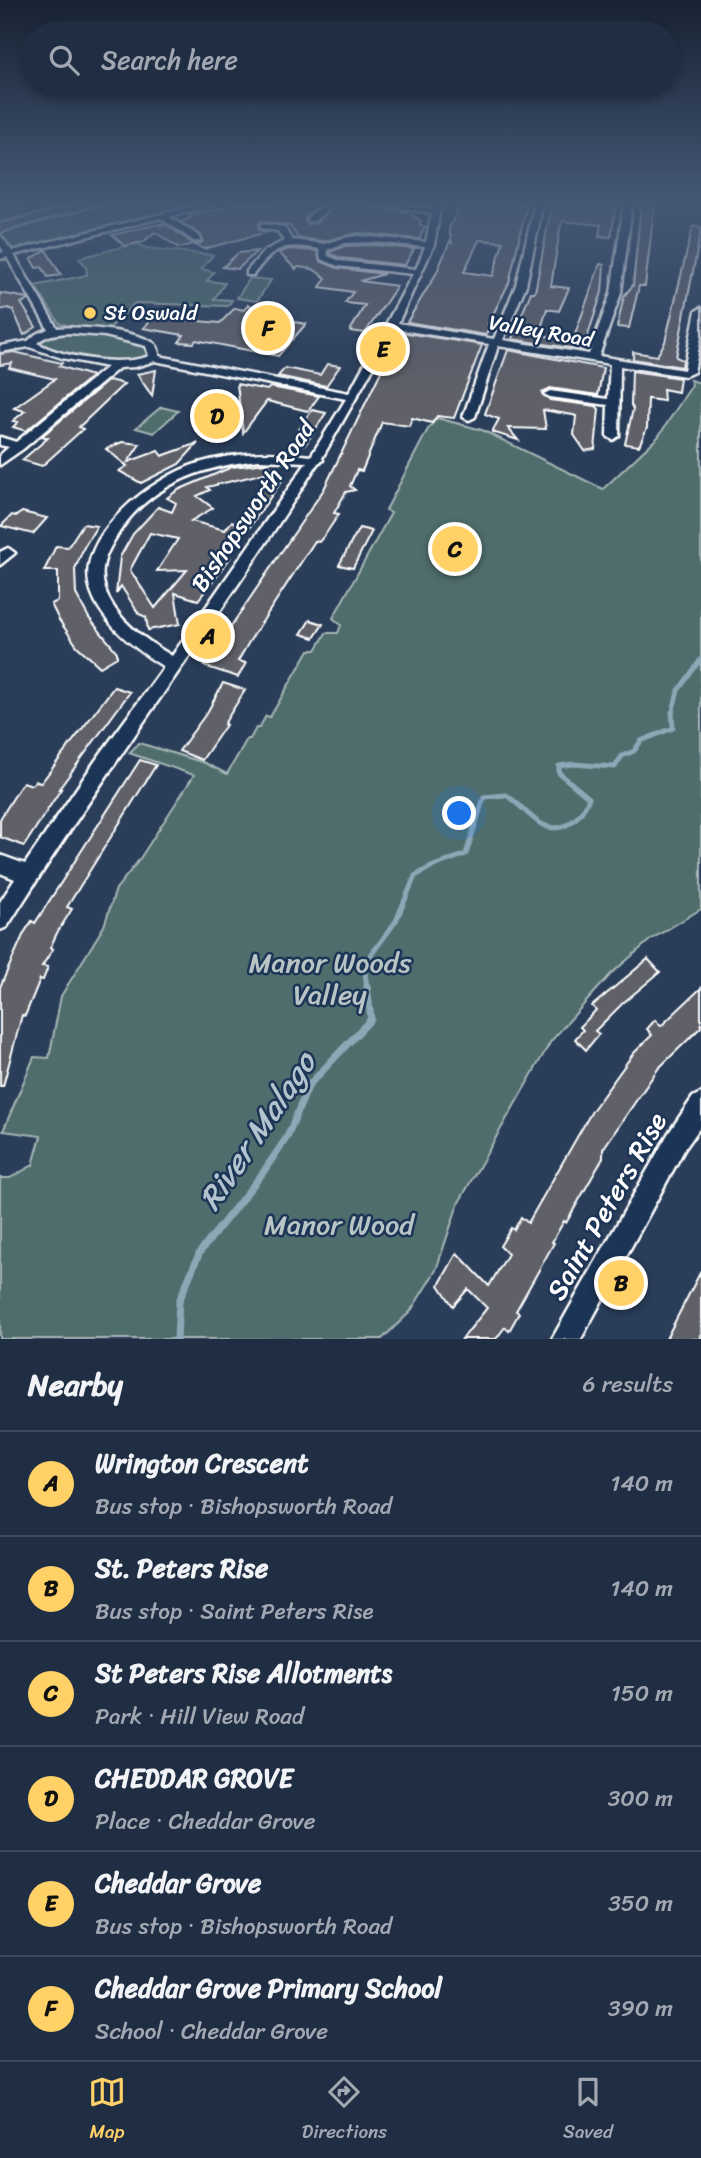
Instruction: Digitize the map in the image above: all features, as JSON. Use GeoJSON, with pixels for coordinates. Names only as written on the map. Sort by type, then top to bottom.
{"type":"FeatureCollection","features":[{"type":"Feature","properties":{"kind":"street"},"geometry":{"type":"LineString","coordinates":[[13,266],[53,329]]}},
{"type":"Feature","properties":{"kind":"street"},"geometry":{"type":"LineString","coordinates":[[250,273],[255,266]]}},
{"type":"Feature","properties":{"kind":"street"},"geometry":{"type":"LineString","coordinates":[[369,266],[419,272]]}},
{"type":"Feature","properties":{"kind":"street","name":"Bishopsworth Road"},"geometry":{"type":"LineString","coordinates":[[0,920],[116,745],[175,666],[317,460],[421,266]]}},
{"type":"Feature","properties":{"kind":"street"},"geometry":{"type":"LineString","coordinates":[[469,417],[496,343],[522,285],[526,266]]}},
{"type":"Feature","properties":{"kind":"street"},"geometry":{"type":"LineString","coordinates":[[593,359],[616,293],[620,266]]}},
{"type":"Feature","properties":{"kind":"street","name":"Valley Road"},"geometry":{"type":"LineString","coordinates":[[390,326],[685,373],[689,372],[701,311]]}},
{"type":"Feature","properties":{"kind":"street"},"geometry":{"type":"LineString","coordinates":[[32,344],[37,337],[53,329],[66,328],[145,343],[154,349],[155,358]]}},
{"type":"Feature","properties":{"kind":"street"},"geometry":{"type":"LineString","coordinates":[[0,349],[32,344],[44,351],[116,365],[136,364],[155,358],[352,397]]}},
{"type":"Feature","properties":{"kind":"street"},"geometry":{"type":"LineString","coordinates":[[613,436],[615,363]]}},
{"type":"Feature","properties":{"kind":"street"},"geometry":{"type":"LineString","coordinates":[[0,461],[116,365]]}},
{"type":"Feature","properties":{"kind":"street"},"geometry":{"type":"LineString","coordinates":[[550,394],[615,403]]}},
{"type":"Feature","properties":{"kind":"street"},"geometry":{"type":"LineString","coordinates":[[0,441],[19,446]]}},
{"type":"Feature","properties":{"kind":"street"},"geometry":{"type":"LineString","coordinates":[[175,666],[129,634],[104,602],[97,588],[95,576],[100,551],[119,522],[151,489],[198,467],[248,457],[281,456],[317,460]]}},
{"type":"Feature","properties":{"kind":"street"},"geometry":{"type":"LineString","coordinates":[[0,864],[29,875]]}},
{"type":"Feature","properties":{"kind":"street","name":"Saint Peters Rise"},"geometry":{"type":"LineString","coordinates":[[566,1339],[676,1142],[701,1105]]}},
{"type":"Feature","properties":{"kind":"green space"},"geometry":{"type":"Polygon","coordinates":[[[86,266],[203,266],[201,269],[214,272],[207,281],[225,283],[214,299],[232,300],[228,306],[135,303],[107,331],[60,324],[35,286],[87,275],[86,266]]]}},
{"type":"Feature","properties":{"kind":"green space"},"geometry":{"type":"Polygon","coordinates":[[[250,278],[271,280],[257,301],[237,298],[250,278]]]}},
{"type":"Feature","properties":{"kind":"green space"},"geometry":{"type":"Polygon","coordinates":[[[73,331],[144,345],[148,347],[149,358],[115,362],[45,348],[38,342],[43,335],[73,331]]]}},
{"type":"Feature","properties":{"kind":"green space","name":"Manor Woods Valley"},"geometry":{"type":"Polygon","coordinates":[[[690,380],[701,383],[701,909],[650,940],[611,974],[551,1041],[458,1204],[436,1270],[410,1312],[382,1339],[0,1339],[0,1178],[10,1178],[33,1165],[41,1136],[3,1131],[34,1057],[49,1058],[61,996],[104,926],[116,889],[139,860],[194,775],[129,753],[139,743],[205,763],[227,774],[247,739],[250,739],[266,716],[270,717],[309,650],[316,650],[326,633],[338,633],[341,625],[333,618],[391,513],[386,510],[428,429],[437,418],[482,430],[603,489],[658,437],[692,385],[690,380]]]}},
{"type":"Feature","properties":{"kind":"green space"},"geometry":{"type":"Polygon","coordinates":[[[161,407],[178,411],[154,433],[136,428],[161,407]]]}},
{"type":"Feature","properties":{"kind":"building"},"geometry":{"type":"Polygon","coordinates":[[[35,266],[56,266],[61,275],[48,277],[42,267],[35,266]]]}},
{"type":"Feature","properties":{"kind":"building"},"geometry":{"type":"Polygon","coordinates":[[[293,266],[333,266],[384,274],[360,281],[397,286],[365,333],[350,331],[365,305],[345,303],[353,292],[320,287],[326,278],[313,269],[296,269],[293,266]]]}},
{"type":"Feature","properties":{"kind":"building"},"geometry":{"type":"Polygon","coordinates":[[[439,266],[467,266],[464,272],[493,276],[496,266],[513,266],[509,283],[488,324],[491,324],[486,335],[407,322],[439,266]]]}},
{"type":"Feature","properties":{"kind":"building"},"geometry":{"type":"Polygon","coordinates":[[[540,266],[554,266],[551,286],[569,288],[559,311],[547,309],[539,335],[573,340],[599,266],[604,266],[602,292],[583,350],[512,339],[531,292],[535,292],[540,266]]]}},
{"type":"Feature","properties":{"kind":"building"},"geometry":{"type":"Polygon","coordinates":[[[635,266],[647,266],[645,286],[639,286],[629,328],[617,327],[624,296],[633,285],[635,266]]]}},
{"type":"Feature","properties":{"kind":"building"},"geometry":{"type":"Polygon","coordinates":[[[683,266],[694,266],[676,357],[683,360],[682,367],[633,359],[633,352],[657,356],[665,342],[683,266]]]}},
{"type":"Feature","properties":{"kind":"building"},"geometry":{"type":"Polygon","coordinates":[[[0,293],[27,298],[29,300],[21,303],[36,327],[24,335],[13,310],[0,310],[0,293]]]}},
{"type":"Feature","properties":{"kind":"building"},"geometry":{"type":"Polygon","coordinates":[[[261,302],[276,305],[265,317],[306,324],[278,356],[196,340],[194,343],[179,342],[184,335],[143,328],[154,317],[220,323],[235,308],[244,310],[248,305],[256,307],[261,302]]]}},
{"type":"Feature","properties":{"kind":"building"},"geometry":{"type":"Polygon","coordinates":[[[400,332],[482,345],[454,418],[437,416],[432,423],[412,418],[409,426],[382,422],[362,471],[357,470],[350,486],[355,490],[346,492],[334,513],[339,514],[319,542],[315,541],[249,642],[238,661],[246,663],[238,677],[204,666],[324,489],[400,332]]]}},
{"type":"Feature","properties":{"kind":"building"},"geometry":{"type":"Polygon","coordinates":[[[508,350],[603,368],[598,395],[550,388],[542,393],[550,400],[596,406],[599,409],[595,449],[585,451],[574,435],[576,416],[543,410],[546,429],[508,428],[518,440],[492,432],[499,419],[485,414],[508,350]]]}},
{"type":"Feature","properties":{"kind":"building"},"geometry":{"type":"Polygon","coordinates":[[[14,352],[62,363],[59,366],[92,376],[26,431],[13,427],[18,422],[13,421],[25,411],[14,408],[55,379],[9,368],[12,363],[0,365],[0,354],[14,352]]]}},
{"type":"Feature","properties":{"kind":"building"},"geometry":{"type":"Polygon","coordinates":[[[327,364],[340,366],[326,386],[278,376],[285,368],[320,375],[327,364]]]}},
{"type":"Feature","properties":{"kind":"building"},"geometry":{"type":"Polygon","coordinates":[[[156,370],[152,396],[137,374],[156,370]]]}},
{"type":"Feature","properties":{"kind":"building"},"geometry":{"type":"Polygon","coordinates":[[[632,371],[680,378],[678,392],[663,389],[664,401],[648,399],[647,428],[639,446],[625,444],[633,409],[632,371]]]}},
{"type":"Feature","properties":{"kind":"building"},"geometry":{"type":"Polygon","coordinates":[[[109,380],[124,384],[79,427],[83,429],[42,466],[22,460],[48,438],[42,436],[109,380]]]}},
{"type":"Feature","properties":{"kind":"building"},"geometry":{"type":"Polygon","coordinates":[[[237,384],[319,396],[308,411],[267,401],[243,433],[237,384]]]}},
{"type":"Feature","properties":{"kind":"building"},"geometry":{"type":"Polygon","coordinates":[[[312,410],[326,413],[305,445],[295,443],[296,434],[312,410]]]}},
{"type":"Feature","properties":{"kind":"building"},"geometry":{"type":"Polygon","coordinates":[[[122,442],[140,444],[128,462],[158,451],[162,456],[198,443],[179,464],[141,483],[119,471],[127,466],[106,449],[122,442]]]}},
{"type":"Feature","properties":{"kind":"building"},"geometry":{"type":"Polygon","coordinates":[[[266,463],[283,479],[247,531],[241,531],[222,556],[230,558],[198,600],[175,593],[180,624],[148,630],[146,617],[139,614],[121,586],[116,594],[120,557],[133,534],[158,507],[172,512],[176,503],[167,498],[178,490],[232,467],[266,463]],[[273,471],[207,487],[210,490],[197,496],[213,508],[191,521],[225,530],[232,521],[235,523],[273,471]],[[150,533],[130,570],[155,608],[187,570],[157,571],[178,539],[150,533]]]}},
{"type":"Feature","properties":{"kind":"building"},"geometry":{"type":"Polygon","coordinates":[[[22,512],[47,518],[33,534],[1,526],[12,515],[16,516],[22,512]]]}},
{"type":"Feature","properties":{"kind":"building"},"geometry":{"type":"Polygon","coordinates":[[[83,524],[97,526],[75,569],[76,594],[89,618],[117,652],[117,657],[100,667],[77,646],[51,604],[58,601],[58,571],[44,571],[56,546],[68,547],[83,524]]]}},
{"type":"Feature","properties":{"kind":"building"},"geometry":{"type":"Polygon","coordinates":[[[359,528],[372,531],[353,568],[339,565],[359,528]]]}},
{"type":"Feature","properties":{"kind":"building"},"geometry":{"type":"Polygon","coordinates":[[[310,620],[323,624],[314,638],[301,634],[310,620]]]}},
{"type":"Feature","properties":{"kind":"building"},"geometry":{"type":"Polygon","coordinates":[[[223,683],[245,690],[224,724],[226,725],[202,760],[179,751],[208,711],[223,683]]]}},
{"type":"Feature","properties":{"kind":"building"},"geometry":{"type":"Polygon","coordinates":[[[114,687],[130,692],[59,789],[24,846],[0,837],[0,819],[23,782],[32,785],[35,781],[41,783],[114,687]]]}},
{"type":"Feature","properties":{"kind":"building"},"geometry":{"type":"Polygon","coordinates":[[[140,760],[156,765],[67,907],[72,909],[42,966],[48,967],[43,980],[40,979],[25,1016],[22,1015],[3,1086],[0,1086],[0,987],[24,933],[32,921],[35,923],[140,760]]]}},
{"type":"Feature","properties":{"kind":"building"},"geometry":{"type":"Polygon","coordinates":[[[648,959],[660,972],[595,1031],[599,1034],[586,1050],[575,1039],[583,1030],[580,1027],[596,1010],[592,1006],[648,959]]]}},
{"type":"Feature","properties":{"kind":"building"},"geometry":{"type":"Polygon","coordinates":[[[701,988],[701,1027],[658,1069],[603,1149],[603,1158],[566,1223],[564,1221],[552,1242],[554,1243],[516,1311],[519,1313],[509,1331],[505,1327],[496,1339],[462,1339],[487,1308],[468,1289],[453,1306],[439,1285],[457,1253],[489,1286],[508,1254],[500,1246],[511,1228],[514,1230],[521,1217],[528,1223],[592,1111],[633,1054],[652,1035],[647,1029],[655,1020],[661,1026],[701,988]]]}},
{"type":"Feature","properties":{"kind":"building"},"geometry":{"type":"Polygon","coordinates":[[[701,1271],[701,1339],[666,1339],[685,1302],[701,1271]]]}},
{"type":"Feature","properties":{"kind":"waterway","name":"River Malago"},"geometry":{"type":"LineString","coordinates":[[672,714],[678,691],[701,659]]}},
{"type":"Feature","properties":{"kind":"waterway","name":"River Malago"},"geometry":{"type":"LineString","coordinates":[[367,988],[365,973],[368,959],[396,921],[415,876],[466,854],[484,797],[506,795],[541,824],[549,827],[557,828],[571,823],[582,812],[589,798],[559,773],[559,766],[573,764],[615,767],[622,756],[634,751],[641,741],[673,728],[672,714]]}},
{"type":"Feature","properties":{"kind":"waterway","name":"River Malago"},"geometry":{"type":"LineString","coordinates":[[177,1339],[179,1301],[200,1252],[262,1174],[287,1137],[309,1085],[371,1019],[367,986]]}},
{"type":"Feature","properties":{"kind":"place","name":"St Oswald"},"geometry":{"type":"Point","coordinates":[90,313]}},
{"type":"Feature","properties":{"kind":"place","name":"Cheddar Grove Primary School"},"geometry":{"type":"Point","coordinates":[268,328]}},
{"type":"Feature","properties":{"kind":"place","name":"Cheddar Grove"},"geometry":{"type":"Point","coordinates":[383,349]}},
{"type":"Feature","properties":{"kind":"place","name":"CHEDDAR GROVE"},"geometry":{"type":"Point","coordinates":[217,416]}},
{"type":"Feature","properties":{"kind":"place","name":"St Peters Rise Allotments"},"geometry":{"type":"Point","coordinates":[455,549]}},
{"type":"Feature","properties":{"kind":"place","name":"Wrington Crescent"},"geometry":{"type":"Point","coordinates":[208,636]}},
{"type":"Feature","properties":{"kind":"place","name":"St. Peters Rise"},"geometry":{"type":"Point","coordinates":[621,1283]}},
{"type":"Feature","properties":{"kind":"park label","name":"Manor Wood"},"geometry":{"type":"Point","coordinates":[339,1224]}}]}
